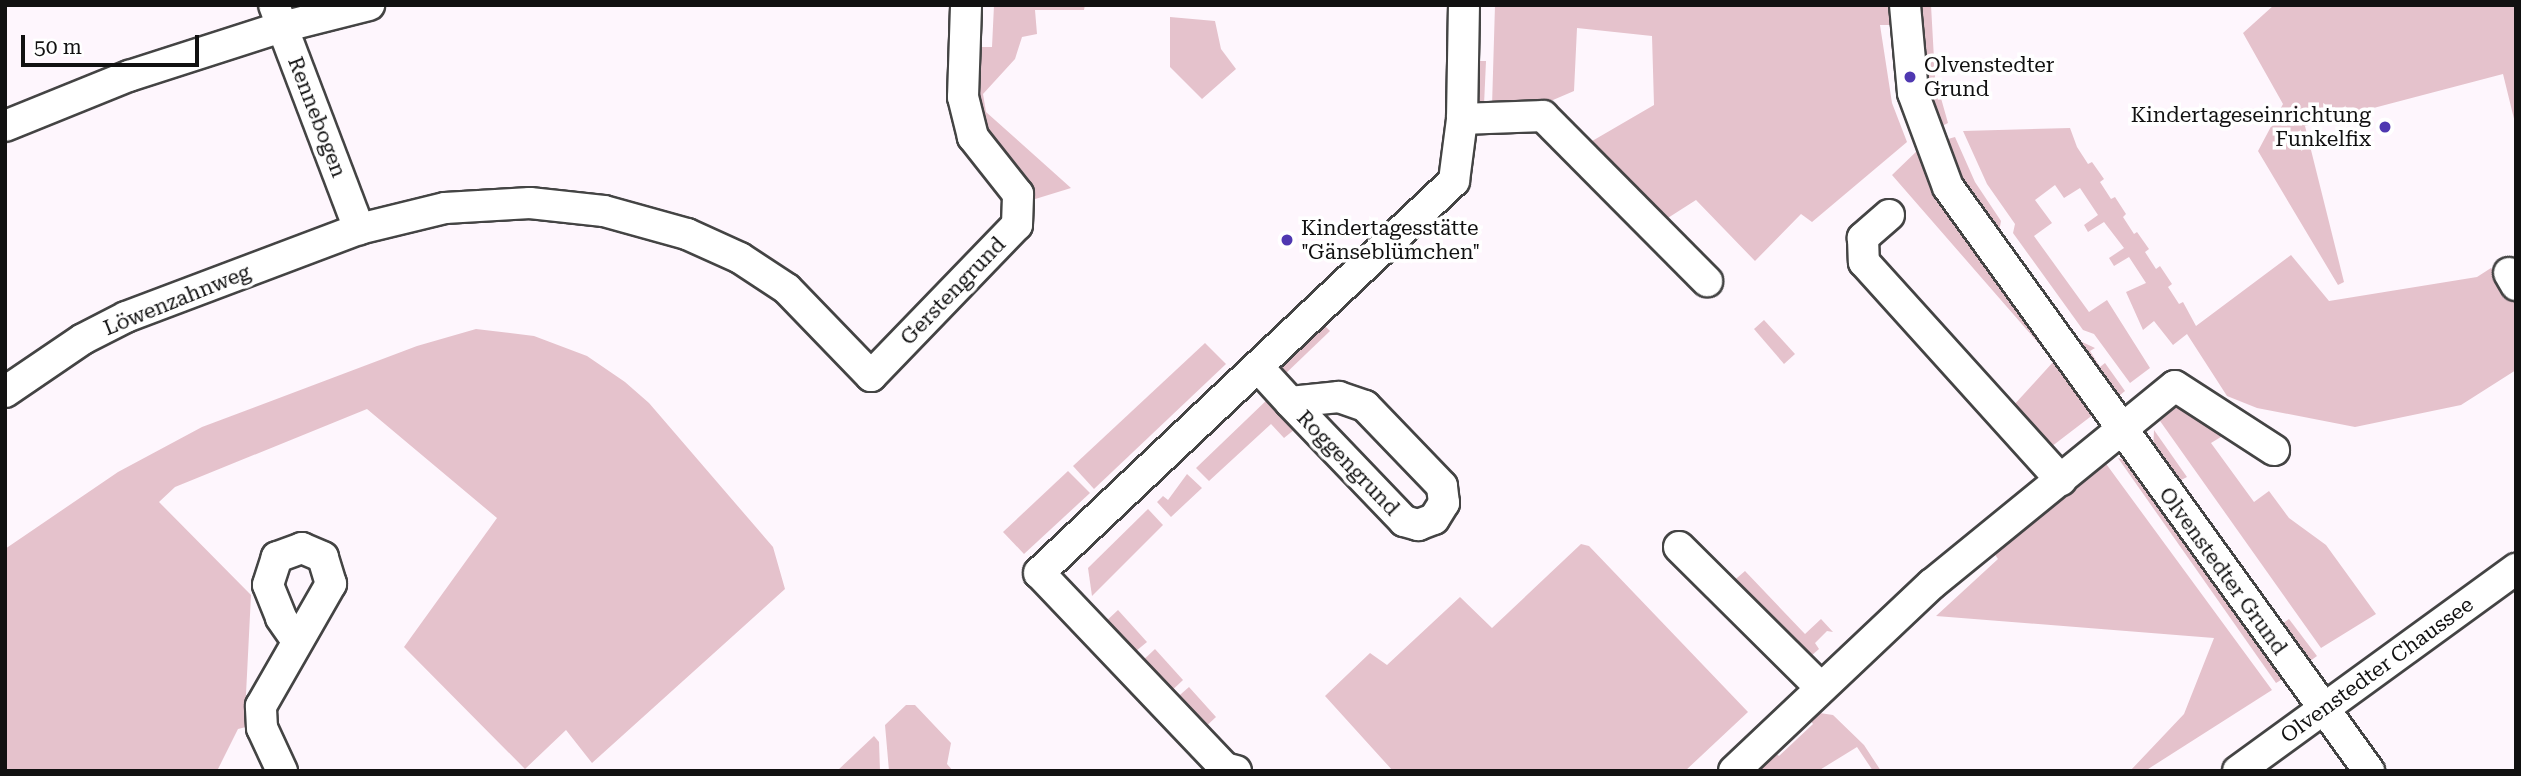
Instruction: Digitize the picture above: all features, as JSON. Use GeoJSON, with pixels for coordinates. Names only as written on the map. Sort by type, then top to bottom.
{"type":"FeatureCollection","features":[{"type":"Feature","properties":{"kind":"street"},"geometry":{"type":"LineString","coordinates":[[5,126],[278,16],[369,5]]}},
{"type":"Feature","properties":{"kind":"street","name":"Gerstengrund"},"geometry":{"type":"LineString","coordinates":[[871,376],[1017,225],[1018,194],[973,137],[963,97],[966,5]]}},
{"type":"Feature","properties":{"kind":"street"},"geometry":{"type":"LineString","coordinates":[[1236,771],[1225,768],[1038,573],[1454,181],[1462,119],[1464,5]]}},
{"type":"Feature","properties":{"kind":"street","name":"Olvenstedter Grund"},"geometry":{"type":"LineString","coordinates":[[1905,5],[1913,93],[1948,187],[2122,432],[2369,771]]}},
{"type":"Feature","properties":{"kind":"street","name":"Rennebogen"},"geometry":{"type":"LineString","coordinates":[[278,16],[359,229]]}},
{"type":"Feature","properties":{"kind":"street"},"geometry":{"type":"LineString","coordinates":[[1462,119],[1543,116],[1707,281]]}},
{"type":"Feature","properties":{"kind":"street","name":"Löwenzahnweg"},"geometry":{"type":"LineString","coordinates":[[5,391],[83,340],[126,317],[359,229],[445,208],[530,203],[604,211],[687,234],[740,258],[788,289],[871,376]]}},
{"type":"Feature","properties":{"kind":"street"},"geometry":{"type":"LineString","coordinates":[[1889,215],[1863,238],[1864,262],[2061,480]]}},
{"type":"Feature","properties":{"kind":"street","name":"Roggengrund"},"geometry":{"type":"LineString","coordinates":[[1258,367],[1290,402],[1404,521],[1418,525],[1434,519],[1444,503],[1441,486],[1365,407],[1339,397],[1290,402]]}},
{"type":"Feature","properties":{"kind":"street"},"geometry":{"type":"LineString","coordinates":[[1734,771],[1931,584],[2122,432],[2175,386],[2274,450]]}},
{"type":"Feature","properties":{"kind":"street"},"geometry":{"type":"LineString","coordinates":[[1679,547],[1821,688]]}},
{"type":"Feature","properties":{"kind":"street","name":"Olvenstedter Chaussee"},"geometry":{"type":"LineString","coordinates":[[2238,771],[2516,569]]}},
{"type":"Feature","properties":{"kind":"street"},"geometry":{"type":"LineString","coordinates":[[282,771],[262,729],[261,706],[297,641]]}},
{"type":"Feature","properties":{"kind":"shaded area"},"geometry":{"type":"Polygon","coordinates":[[[994,5],[1085,5],[1084,10],[1035,10],[1037,34],[1022,37],[1015,59],[983,94],[986,112],[1071,188],[1032,200],[1020,169],[981,124],[975,47],[992,47],[994,5]]]}},
{"type":"Feature","properties":{"kind":"shaded area"},"geometry":{"type":"Polygon","coordinates":[[[1495,5],[1895,5],[1895,25],[1880,25],[1892,103],[1907,142],[1812,222],[1801,214],[1755,261],[1696,200],[1660,223],[1587,144],[1654,105],[1652,36],[1577,28],[1574,91],[1532,109],[1492,106],[1495,5]]]}},
{"type":"Feature","properties":{"kind":"shaded area"},"geometry":{"type":"Polygon","coordinates":[[[1917,5],[1931,5],[1935,77],[1948,123],[1936,129],[1924,93],[1917,5]]]}},
{"type":"Feature","properties":{"kind":"shaded area"},"geometry":{"type":"Polygon","coordinates":[[[2274,5],[2516,5],[2516,127],[2503,74],[2305,126],[2344,282],[2338,285],[2258,151],[2283,104],[2243,33],[2274,5]]]}},
{"type":"Feature","properties":{"kind":"shaded area"},"geometry":{"type":"Polygon","coordinates":[[[1170,17],[1215,21],[1221,49],[1236,69],[1202,99],[1170,67],[1170,17]]]}},
{"type":"Feature","properties":{"kind":"shaded area"},"geometry":{"type":"Polygon","coordinates":[[[1471,61],[1486,61],[1484,105],[1469,94],[1471,61]]]}},
{"type":"Feature","properties":{"kind":"shaded area"},"geometry":{"type":"Polygon","coordinates":[[[2070,128],[2077,147],[2088,164],[2092,162],[2104,179],[2100,182],[2111,199],[2115,197],[2126,214],[2123,217],[2134,234],[2137,232],[2149,249],[2145,252],[2156,269],[2160,266],[2172,284],[2168,287],[2179,304],[2183,302],[2196,326],[2291,255],[2329,301],[2477,277],[2491,268],[2516,302],[2516,370],[2461,405],[2355,427],[2257,408],[2227,396],[2187,334],[2173,345],[2154,321],[2143,330],[2126,292],[2146,283],[2129,257],[2114,266],[2109,258],[2124,248],[2104,222],[2088,232],[2084,225],[2098,215],[2080,188],[2064,198],[2055,185],[2035,200],[2052,223],[2034,236],[2089,312],[2107,300],[2150,368],[2130,383],[2094,334],[2083,330],[2013,233],[2015,224],[1987,184],[1963,131],[2070,128]]]}},
{"type":"Feature","properties":{"kind":"shaded area"},"geometry":{"type":"Polygon","coordinates":[[[1955,137],[1975,182],[2001,221],[1999,232],[2016,255],[2011,259],[1954,171],[1941,141],[1955,137]]]}},
{"type":"Feature","properties":{"kind":"shaded area"},"geometry":{"type":"Polygon","coordinates":[[[1920,148],[2094,414],[2047,450],[2013,406],[2054,361],[1892,175],[1920,148]]]}},
{"type":"Feature","properties":{"kind":"shaded area"},"geometry":{"type":"Polygon","coordinates":[[[2059,312],[2080,341],[2095,348],[2090,351],[2100,367],[2105,363],[2125,391],[2114,400],[2054,315],[2059,312]]]}},
{"type":"Feature","properties":{"kind":"shaded area"},"geometry":{"type":"Polygon","coordinates":[[[1764,320],[1795,354],[1784,364],[1754,329],[1764,320]]]}},
{"type":"Feature","properties":{"kind":"shaded area"},"geometry":{"type":"Polygon","coordinates":[[[1320,321],[1330,331],[1282,377],[1280,358],[1320,321]]]}},
{"type":"Feature","properties":{"kind":"shaded area"},"geometry":{"type":"Polygon","coordinates":[[[476,329],[534,336],[587,356],[625,382],[649,403],[773,547],[785,589],[592,763],[566,730],[525,769],[404,647],[497,518],[367,409],[175,487],[159,502],[251,595],[245,714],[250,726],[238,729],[217,771],[5,771],[5,549],[118,472],[202,427],[417,346],[476,329]]]}},
{"type":"Feature","properties":{"kind":"shaded area"},"geometry":{"type":"Polygon","coordinates":[[[1205,343],[1226,364],[1094,489],[1073,466],[1205,343]]]}},
{"type":"Feature","properties":{"kind":"shaded area"},"geometry":{"type":"Polygon","coordinates":[[[1271,396],[1300,425],[1284,438],[1271,424],[1209,481],[1196,468],[1271,396]]]}},
{"type":"Feature","properties":{"kind":"shaded area"},"geometry":{"type":"Polygon","coordinates":[[[2179,405],[2224,435],[2211,443],[2254,502],[2269,491],[2289,518],[2326,545],[2376,614],[2321,648],[2160,421],[2179,405]]]}},
{"type":"Feature","properties":{"kind":"shaded area"},"geometry":{"type":"Polygon","coordinates":[[[2154,430],[2187,477],[2175,483],[2153,453],[2154,430]]]}},
{"type":"Feature","properties":{"kind":"shaded area"},"geometry":{"type":"Polygon","coordinates":[[[2118,458],[2129,461],[2286,677],[2276,683],[2118,458]]]}},
{"type":"Feature","properties":{"kind":"shaded area"},"geometry":{"type":"Polygon","coordinates":[[[2104,461],[2272,690],[2145,771],[2130,771],[2184,714],[2214,638],[1936,616],[1998,559],[1992,550],[2104,461]]]}},
{"type":"Feature","properties":{"kind":"shaded area"},"geometry":{"type":"Polygon","coordinates":[[[1068,471],[1090,493],[1024,554],[1003,532],[1068,471]]]}},
{"type":"Feature","properties":{"kind":"shaded area"},"geometry":{"type":"Polygon","coordinates":[[[1187,474],[1202,488],[1171,517],[1157,502],[1163,496],[1168,500],[1187,474]]]}},
{"type":"Feature","properties":{"kind":"shaded area"},"geometry":{"type":"Polygon","coordinates":[[[1148,509],[1163,525],[1092,596],[1088,568],[1148,509]]]}},
{"type":"Feature","properties":{"kind":"shaded area"},"geometry":{"type":"Polygon","coordinates":[[[1581,544],[1589,546],[1748,712],[1685,771],[1393,771],[1325,696],[1370,653],[1387,665],[1460,597],[1492,628],[1581,544]]]}},
{"type":"Feature","properties":{"kind":"shaded area"},"geometry":{"type":"Polygon","coordinates":[[[1745,571],[1805,634],[1821,619],[1833,632],[1827,631],[1815,643],[1819,649],[1804,662],[1730,584],[1745,571]]]}},
{"type":"Feature","properties":{"kind":"shaded area"},"geometry":{"type":"Polygon","coordinates":[[[1118,610],[1147,642],[1130,656],[1124,649],[1128,644],[1114,628],[1108,632],[1102,625],[1118,610]]]}},
{"type":"Feature","properties":{"kind":"shaded area"},"geometry":{"type":"Polygon","coordinates":[[[2289,619],[2317,656],[2306,664],[2279,626],[2289,619]]]}},
{"type":"Feature","properties":{"kind":"shaded area"},"geometry":{"type":"Polygon","coordinates":[[[1155,649],[1183,680],[1167,695],[1139,664],[1155,649]]]}},
{"type":"Feature","properties":{"kind":"shaded area"},"geometry":{"type":"Polygon","coordinates":[[[1189,687],[1216,717],[1201,731],[1195,724],[1200,719],[1185,703],[1179,708],[1173,701],[1189,687]]]}},
{"type":"Feature","properties":{"kind":"shaded area"},"geometry":{"type":"Polygon","coordinates":[[[906,705],[915,705],[951,743],[947,764],[953,771],[889,771],[885,725],[906,705]]]}},
{"type":"Feature","properties":{"kind":"shaded area"},"geometry":{"type":"Polygon","coordinates":[[[1813,712],[1833,715],[1864,745],[1881,771],[1873,771],[1857,747],[1818,771],[1751,771],[1772,750],[1779,756],[1813,724],[1808,717],[1813,712]]]}},
{"type":"Feature","properties":{"kind":"shaded area"},"geometry":{"type":"Polygon","coordinates":[[[874,736],[879,742],[880,771],[837,771],[874,736]]]}},
{"type":"Feature","properties":{"kind":"place","name":"Olvenstedter Grund"},"geometry":{"type":"Point","coordinates":[1910,77]}},
{"type":"Feature","properties":{"kind":"place","name":"Kindertageseinrichtung Funkelfix"},"geometry":{"type":"Point","coordinates":[2385,127]}},
{"type":"Feature","properties":{"kind":"place","name":"Kindertagesstätte \"Gänseblümchen\""},"geometry":{"type":"Point","coordinates":[1287,240]}}]}
